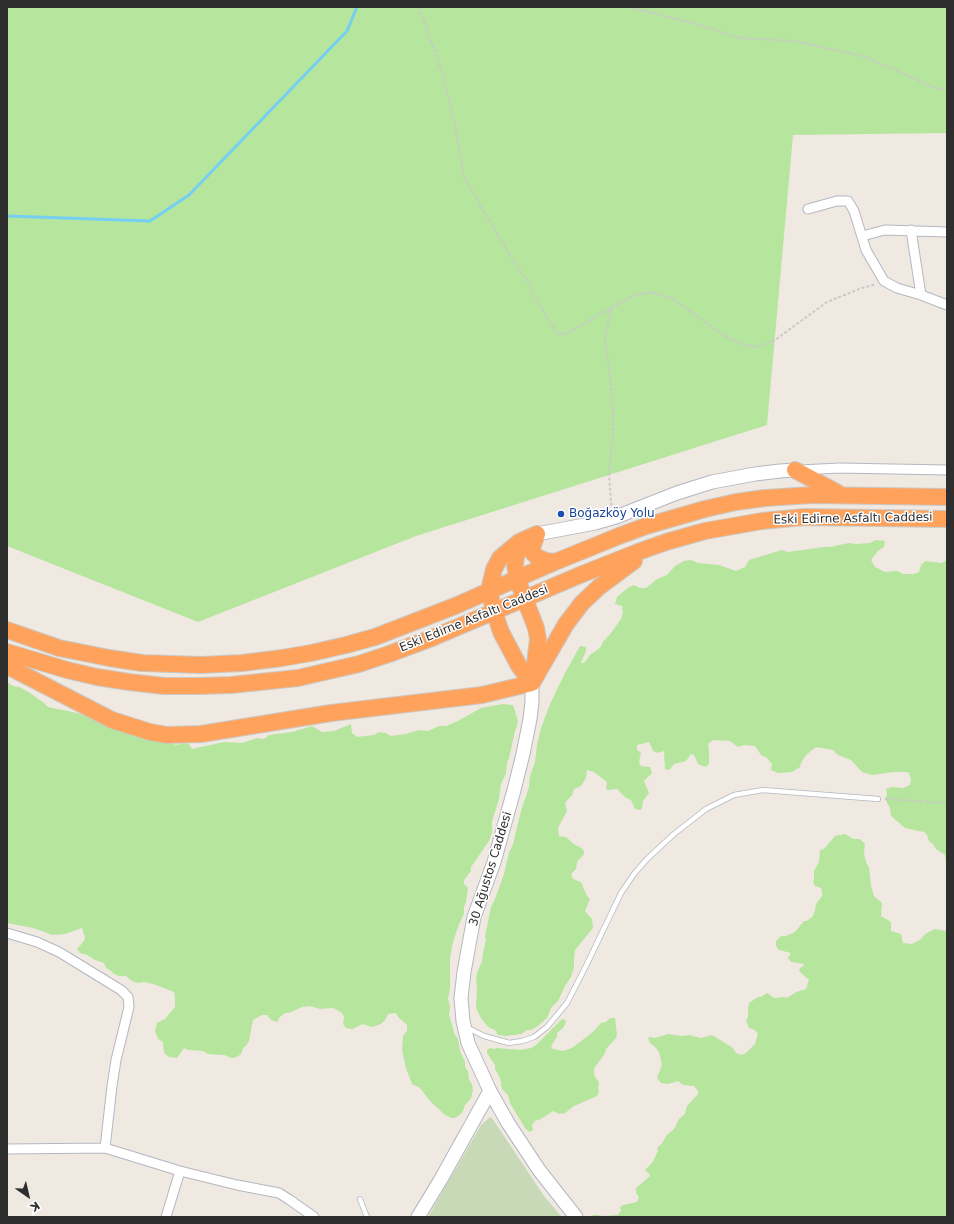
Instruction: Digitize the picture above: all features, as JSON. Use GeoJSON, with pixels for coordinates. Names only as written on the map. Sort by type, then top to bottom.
{"type":"FeatureCollection","features":[{"type":"Feature","properties":{"kind":"highway"},"geometry":{"type":"LineString","coordinates":[[795,470],[842,495]]}},
{"type":"Feature","properties":{"kind":"highway","name":"Eski Edirne Asfaltı Caddesi"},"geometry":{"type":"LineString","coordinates":[[7,630],[59,648],[142,663],[201,665],[242,663],[311,653],[375,637],[412,623],[626,533],[705,509],[736,502],[765,498],[812,495],[947,497]]}},
{"type":"Feature","properties":{"kind":"highway","name":"Eski Edirne Asfaltı Caddesi"},"geometry":{"type":"LineString","coordinates":[[7,652],[67,670],[97,677],[164,686],[230,685],[298,678],[359,664],[432,638],[494,611],[666,542],[705,531],[762,520],[804,517],[944,519]]}},
{"type":"Feature","properties":{"kind":"highway"},"geometry":{"type":"LineString","coordinates":[[537,534],[532,548],[533,553],[546,562],[555,562]]}},
{"type":"Feature","properties":{"kind":"highway"},"geometry":{"type":"LineString","coordinates":[[532,683],[538,639],[536,628],[516,579],[515,565],[516,556],[520,548],[537,534]]}},
{"type":"Feature","properties":{"kind":"highway"},"geometry":{"type":"LineString","coordinates":[[532,683],[519,666],[501,632],[489,590],[494,569],[500,558],[519,542],[537,534]]}},
{"type":"Feature","properties":{"kind":"highway"},"geometry":{"type":"LineString","coordinates":[[7,666],[112,720],[150,732],[184,735],[201,734],[338,712],[482,695],[532,683],[566,624],[582,603],[615,574],[666,542]]}},
{"type":"Feature","properties":{"kind":"main road"},"geometry":{"type":"LineString","coordinates":[[537,534],[595,523],[616,517],[677,493],[712,482],[755,474],[795,470]]}},
{"type":"Feature","properties":{"kind":"main road","name":"30 Ağustos Caddesi"},"geometry":{"type":"LineString","coordinates":[[532,683],[530,719],[514,790],[494,862],[474,917],[461,998],[468,1043],[490,1092],[508,1123],[539,1170],[576,1217]]}},
{"type":"Feature","properties":{"kind":"main road"},"geometry":{"type":"LineString","coordinates":[[420,1216],[442,1180],[490,1092]]}},
{"type":"Feature","properties":{"kind":"street"},"geometry":{"type":"LineString","coordinates":[[808,209],[837,201],[848,201],[854,211],[866,250],[884,281],[897,288],[947,305]]}},
{"type":"Feature","properties":{"kind":"street"},"geometry":{"type":"LineString","coordinates":[[862,236],[885,230],[947,232]]}},
{"type":"Feature","properties":{"kind":"street"},"geometry":{"type":"LineString","coordinates":[[911,230],[921,295]]}},
{"type":"Feature","properties":{"kind":"street"},"geometry":{"type":"LineString","coordinates":[[795,470],[839,468],[947,470]]}},
{"type":"Feature","properties":{"kind":"street"},"geometry":{"type":"LineString","coordinates":[[7,934],[37,942],[59,952],[121,990],[128,997],[129,1007],[116,1060],[105,1148]]}},
{"type":"Feature","properties":{"kind":"street"},"geometry":{"type":"LineString","coordinates":[[7,1149],[105,1148],[180,1171],[237,1185],[279,1193],[314,1217]]}},
{"type":"Feature","properties":{"kind":"street"},"geometry":{"type":"LineString","coordinates":[[166,1217],[180,1171]]}},
{"type":"Feature","properties":{"kind":"lane"},"geometry":{"type":"LineString","coordinates":[[465,1027],[484,1036],[509,1043],[534,1037],[547,1027],[566,1003],[586,966],[621,893],[634,874],[647,859],[674,834],[706,809],[734,795],[763,790],[878,799]]}},
{"type":"Feature","properties":{"kind":"lane"},"geometry":{"type":"LineString","coordinates":[[360,1199],[367,1217]]}},
{"type":"Feature","properties":{"kind":"path"},"geometry":{"type":"LineString","coordinates":[[418,7],[430,35],[442,72],[454,121],[464,177],[512,259],[531,287],[541,308],[558,334],[568,333],[636,295],[651,292],[673,298],[723,335],[743,345],[758,347],[774,340],[827,302],[884,281]]}},
{"type":"Feature","properties":{"kind":"path"},"geometry":{"type":"LineString","coordinates":[[629,7],[696,24],[740,38],[795,42],[866,57],[933,87],[947,90]]}},
{"type":"Feature","properties":{"kind":"path"},"geometry":{"type":"LineString","coordinates":[[611,308],[605,338],[613,408],[613,438],[609,473],[611,503],[616,517]]}},
{"type":"Feature","properties":{"kind":"path"},"geometry":{"type":"LineString","coordinates":[[878,799],[947,803]]}},
{"type":"Feature","properties":{"kind":"green space"},"geometry":{"type":"Polygon","coordinates":[[[7,7],[947,7],[947,133],[793,135],[767,425],[416,536],[198,622],[7,546],[7,7]]]}},
{"type":"Feature","properties":{"kind":"green space"},"geometry":{"type":"Polygon","coordinates":[[[875,540],[885,541],[884,547],[878,551],[871,560],[875,567],[885,572],[897,571],[903,574],[914,574],[919,572],[921,565],[926,561],[941,563],[947,560],[947,869],[945,855],[936,849],[924,832],[905,828],[891,816],[890,808],[885,799],[887,794],[886,789],[892,787],[903,788],[910,785],[911,778],[908,772],[872,775],[862,772],[851,760],[838,755],[833,750],[816,747],[806,755],[800,767],[792,772],[778,773],[771,770],[772,764],[767,758],[761,755],[755,746],[744,745],[738,747],[730,741],[713,740],[708,744],[709,764],[705,767],[698,764],[694,755],[691,754],[686,761],[674,764],[669,770],[665,769],[664,751],[658,753],[653,751],[649,742],[637,745],[637,750],[641,752],[639,762],[641,766],[650,767],[652,773],[644,781],[649,793],[643,801],[641,810],[635,809],[631,800],[626,798],[617,789],[606,789],[607,782],[594,772],[587,770],[586,778],[581,786],[574,789],[572,795],[565,803],[567,811],[558,828],[559,836],[566,837],[584,851],[584,854],[577,862],[576,869],[571,874],[573,879],[581,882],[587,896],[590,899],[585,911],[592,919],[593,928],[575,950],[574,967],[571,977],[558,1001],[551,1008],[547,1018],[538,1026],[521,1034],[505,1036],[498,1035],[495,1030],[488,1027],[476,1008],[477,973],[482,961],[491,907],[504,874],[509,853],[513,844],[521,811],[529,787],[530,776],[535,762],[541,728],[550,704],[580,646],[586,647],[581,663],[584,663],[590,655],[600,648],[621,619],[623,612],[622,606],[615,604],[617,597],[629,587],[634,585],[640,588],[646,588],[657,579],[667,575],[675,566],[684,561],[691,560],[698,563],[719,565],[736,571],[745,567],[749,560],[782,550],[788,552],[849,543],[870,543],[875,540]]]}},
{"type":"Feature","properties":{"kind":"green space"},"geometry":{"type":"Polygon","coordinates":[[[7,682],[30,693],[48,707],[77,713],[105,722],[148,740],[169,742],[176,745],[185,743],[189,744],[192,749],[224,742],[242,743],[257,738],[264,739],[269,735],[292,732],[312,726],[322,732],[334,731],[351,724],[352,733],[357,737],[374,735],[379,732],[386,733],[390,736],[406,734],[419,730],[428,731],[439,726],[446,726],[458,721],[481,708],[503,704],[513,705],[518,721],[507,763],[506,773],[501,784],[499,799],[492,821],[492,832],[489,841],[464,880],[464,884],[468,888],[464,914],[453,942],[450,958],[450,988],[448,999],[450,1007],[449,1015],[455,1035],[458,1039],[460,1051],[465,1062],[465,1067],[468,1071],[469,1080],[472,1084],[473,1090],[471,1098],[465,1105],[462,1113],[455,1118],[451,1118],[444,1114],[430,1101],[420,1088],[412,1084],[406,1068],[402,1050],[403,1036],[407,1031],[407,1025],[398,1017],[396,1013],[388,1014],[381,1024],[372,1027],[363,1024],[352,1029],[346,1028],[343,1024],[344,1017],[342,1013],[333,1008],[320,1009],[310,1006],[302,1007],[289,1013],[285,1013],[277,1022],[271,1020],[267,1015],[262,1015],[253,1020],[249,1041],[243,1048],[241,1054],[237,1057],[232,1058],[224,1055],[208,1054],[203,1051],[184,1048],[177,1058],[169,1057],[164,1053],[163,1042],[158,1039],[155,1031],[157,1023],[165,1019],[175,1007],[174,992],[145,982],[138,983],[132,981],[126,976],[114,974],[106,968],[104,963],[80,953],[77,949],[85,938],[82,928],[65,934],[52,935],[33,928],[7,923],[7,682]]]}},
{"type":"Feature","properties":{"kind":"green space"},"geometry":{"type":"Polygon","coordinates":[[[845,834],[853,839],[860,839],[865,844],[864,854],[869,868],[874,896],[882,903],[881,916],[891,922],[891,931],[901,934],[903,943],[912,944],[921,939],[925,934],[935,929],[947,931],[947,1217],[593,1217],[592,1215],[618,1215],[621,1211],[620,1207],[637,1202],[639,1197],[636,1193],[636,1188],[650,1176],[645,1170],[652,1163],[658,1151],[657,1148],[666,1136],[674,1129],[679,1119],[685,1114],[687,1106],[698,1094],[698,1091],[694,1086],[683,1085],[678,1081],[668,1084],[661,1083],[657,1078],[662,1065],[659,1052],[650,1043],[648,1038],[655,1038],[668,1034],[682,1036],[689,1035],[701,1038],[712,1035],[733,1048],[736,1053],[741,1055],[746,1053],[755,1044],[758,1034],[755,1030],[749,1028],[746,1021],[748,1017],[749,1003],[767,993],[774,998],[787,998],[796,992],[806,989],[809,980],[799,971],[804,964],[791,962],[788,958],[791,953],[779,950],[776,946],[776,941],[781,936],[786,936],[795,932],[804,921],[807,921],[813,916],[816,904],[822,896],[821,888],[815,886],[813,882],[814,871],[819,862],[820,850],[824,849],[835,836],[845,834]]]}},
{"type":"Feature","properties":{"kind":"green space"},"geometry":{"type":"Polygon","coordinates":[[[610,1018],[615,1018],[617,1035],[594,1068],[595,1077],[599,1082],[599,1092],[597,1096],[574,1106],[565,1113],[559,1114],[553,1111],[535,1121],[532,1125],[533,1130],[529,1132],[510,1103],[508,1095],[502,1089],[495,1065],[487,1053],[487,1050],[490,1048],[520,1050],[531,1048],[536,1045],[562,1019],[566,1022],[563,1028],[557,1033],[557,1037],[551,1046],[553,1049],[563,1051],[572,1048],[593,1032],[601,1023],[606,1022],[610,1018]]]}},
{"type":"Feature","properties":{"kind":"green space"},"geometry":{"type":"Polygon","coordinates":[[[490,1117],[544,1196],[562,1217],[428,1217],[481,1125],[490,1117]]]}},
{"type":"Feature","properties":{"kind":"waterway"},"geometry":{"type":"LineString","coordinates":[[7,216],[150,221],[189,195],[347,31],[357,7]]}},
{"type":"Feature","properties":{"kind":"place","name":"Boğazköy Yolu"},"geometry":{"type":"Point","coordinates":[561,514]}}]}
